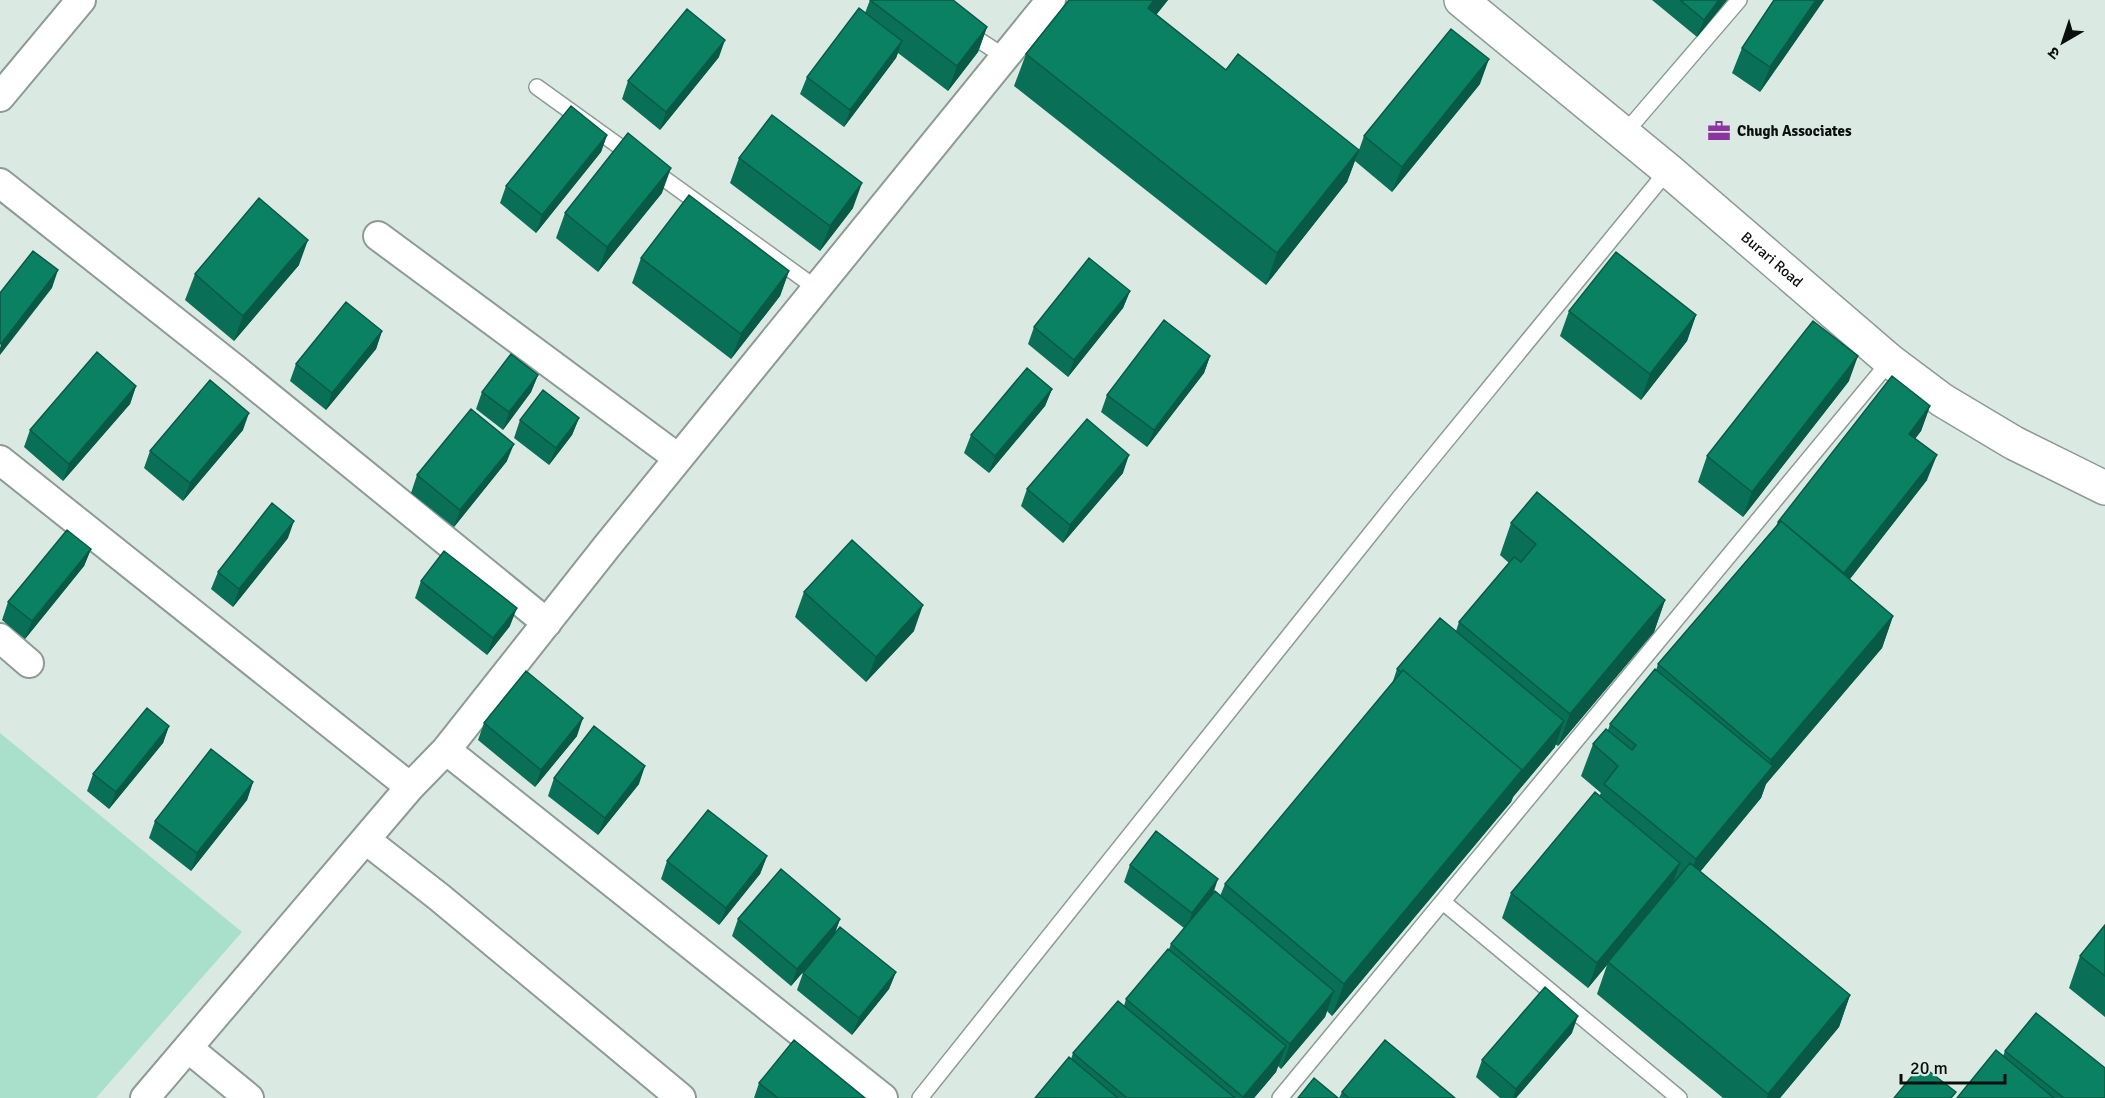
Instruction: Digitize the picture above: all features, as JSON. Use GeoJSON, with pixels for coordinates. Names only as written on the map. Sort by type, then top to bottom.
{"type":"FeatureCollection","features":[{"type":"Feature","properties":{"kind":"main road","name":"Burari Road"},"geometry":{"type":"LineString","coordinates":[[1461,0],[1668,170],[1890,361],[1942,400],[2014,443],[2105,488]]}},
{"type":"Feature","properties":{"kind":"street"},"geometry":{"type":"LineString","coordinates":[[0,97],[81,0]]}},
{"type":"Feature","properties":{"kind":"street"},"geometry":{"type":"LineString","coordinates":[[145,1098],[410,787],[446,750],[678,458],[1051,0]]}},
{"type":"Feature","properties":{"kind":"street"},"geometry":{"type":"LineString","coordinates":[[0,183],[235,369],[547,623]]}},
{"type":"Feature","properties":{"kind":"street"},"geometry":{"type":"LineString","coordinates":[[378,236],[678,458]]}},
{"type":"Feature","properties":{"kind":"street"},"geometry":{"type":"LineString","coordinates":[[0,460],[410,787]]}},
{"type":"Feature","properties":{"kind":"street"},"geometry":{"type":"LineString","coordinates":[[0,638],[29,663]]}},
{"type":"Feature","properties":{"kind":"street"},"geometry":{"type":"LineString","coordinates":[[446,750],[883,1098]]}},
{"type":"Feature","properties":{"kind":"street"},"geometry":{"type":"LineString","coordinates":[[366,840],[440,897],[681,1098]]}},
{"type":"Feature","properties":{"kind":"street"},"geometry":{"type":"LineString","coordinates":[[188,1048],[249,1098]]}},
{"type":"Feature","properties":{"kind":"lane"},"geometry":{"type":"LineString","coordinates":[[1624,134],[1739,0]]}},
{"type":"Feature","properties":{"kind":"lane"},"geometry":{"type":"LineString","coordinates":[[948,19],[1005,57]]}},
{"type":"Feature","properties":{"kind":"lane"},"geometry":{"type":"LineString","coordinates":[[537,87],[816,288]]}},
{"type":"Feature","properties":{"kind":"lane"},"geometry":{"type":"LineString","coordinates":[[920,1098],[1396,502],[1668,170]]}},
{"type":"Feature","properties":{"kind":"lane"},"geometry":{"type":"LineString","coordinates":[[1280,1098],[1890,361]]}},
{"type":"Feature","properties":{"kind":"lane"},"geometry":{"type":"LineString","coordinates":[[1443,902],[1679,1098]]}},
{"type":"Feature","properties":{"kind":"green space"},"geometry":{"type":"Polygon","coordinates":[[[0,733],[242,932],[96,1098],[0,1098],[0,733]]]}},
{"type":"Feature","properties":{"kind":"building"},"geometry":{"type":"Polygon","coordinates":[[[870,0],[953,0],[987,27],[957,66],[870,0]]]}},
{"type":"Feature","properties":{"kind":"building"},"geometry":{"type":"Polygon","coordinates":[[[1069,0],[1154,0],[1148,8],[1226,70],[1238,54],[1359,150],[1277,253],[1026,54],[1069,0]]]}},
{"type":"Feature","properties":{"kind":"building"},"geometry":{"type":"Polygon","coordinates":[[[1680,0],[1719,0],[1704,20],[1680,0]]]}},
{"type":"Feature","properties":{"kind":"building"},"geometry":{"type":"Polygon","coordinates":[[[1774,0],[1816,0],[1770,67],[1742,48],[1774,0]]]}},
{"type":"Feature","properties":{"kind":"building"},"geometry":{"type":"Polygon","coordinates":[[[859,8],[902,41],[850,110],[807,77],[859,8]]]}},
{"type":"Feature","properties":{"kind":"building"},"geometry":{"type":"Polygon","coordinates":[[[687,9],[725,40],[666,112],[628,81],[687,9]]]}},
{"type":"Feature","properties":{"kind":"building"},"geometry":{"type":"Polygon","coordinates":[[[1451,29],[1489,59],[1402,167],[1364,136],[1451,29]]]}},
{"type":"Feature","properties":{"kind":"building"},"geometry":{"type":"Polygon","coordinates":[[[571,106],[607,135],[542,215],[506,186],[571,106]]]}},
{"type":"Feature","properties":{"kind":"building"},"geometry":{"type":"Polygon","coordinates":[[[772,115],[862,183],[830,226],[739,158],[772,115]]]}},
{"type":"Feature","properties":{"kind":"building"},"geometry":{"type":"Polygon","coordinates":[[[628,133],[671,168],[607,247],[565,213],[628,133]]]}},
{"type":"Feature","properties":{"kind":"building"},"geometry":{"type":"Polygon","coordinates":[[[689,195],[789,271],[741,334],[641,258],[689,195]]]}},
{"type":"Feature","properties":{"kind":"building"},"geometry":{"type":"Polygon","coordinates":[[[259,198],[308,240],[243,316],[195,274],[259,198]]]}},
{"type":"Feature","properties":{"kind":"building"},"geometry":{"type":"Polygon","coordinates":[[[33,251],[58,270],[1,344],[0,293],[33,251]]]}},
{"type":"Feature","properties":{"kind":"building"},"geometry":{"type":"Polygon","coordinates":[[[1616,252],[1696,315],[1650,374],[1569,311],[1616,252]]]}},
{"type":"Feature","properties":{"kind":"building"},"geometry":{"type":"Polygon","coordinates":[[[1089,258],[1130,291],[1074,360],[1034,327],[1089,258]]]}},
{"type":"Feature","properties":{"kind":"building"},"geometry":{"type":"Polygon","coordinates":[[[346,302],[382,331],[332,393],[296,364],[346,302]]]}},
{"type":"Feature","properties":{"kind":"building"},"geometry":{"type":"Polygon","coordinates":[[[1164,320],[1210,356],[1154,430],[1107,395],[1164,320]]]}},
{"type":"Feature","properties":{"kind":"building"},"geometry":{"type":"Polygon","coordinates":[[[1813,321],[1858,356],[1752,492],[1707,456],[1813,321]]]}},
{"type":"Feature","properties":{"kind":"building"},"geometry":{"type":"Polygon","coordinates":[[[97,352],[136,386],[69,464],[30,430],[97,352]]]}},
{"type":"Feature","properties":{"kind":"building"},"geometry":{"type":"Polygon","coordinates":[[[511,354],[538,375],[509,412],[482,392],[511,354]]]}},
{"type":"Feature","properties":{"kind":"building"},"geometry":{"type":"Polygon","coordinates":[[[1027,368],[1052,389],[995,456],[971,435],[1027,368]]]}},
{"type":"Feature","properties":{"kind":"building"},"geometry":{"type":"Polygon","coordinates":[[[1892,376],[1930,406],[1909,434],[1937,455],[1844,573],[1781,521],[1778,522],[1892,376]]]}},
{"type":"Feature","properties":{"kind":"building"},"geometry":{"type":"Polygon","coordinates":[[[210,380],[249,413],[190,483],[150,451],[210,380]]]}},
{"type":"Feature","properties":{"kind":"building"},"geometry":{"type":"Polygon","coordinates":[[[543,390],[579,418],[556,448],[520,420],[543,390]]]}},
{"type":"Feature","properties":{"kind":"building"},"geometry":{"type":"Polygon","coordinates":[[[471,409],[514,444],[460,510],[417,475],[471,409]]]}},
{"type":"Feature","properties":{"kind":"building"},"geometry":{"type":"Polygon","coordinates":[[[1087,419],[1129,455],[1070,525],[1027,489],[1087,419]]]}},
{"type":"Feature","properties":{"kind":"building"},"geometry":{"type":"Polygon","coordinates":[[[1537,492],[1665,600],[1570,714],[1459,622],[1514,557],[1521,562],[1536,544],[1511,523],[1537,492]]]}},
{"type":"Feature","properties":{"kind":"building"},"geometry":{"type":"Polygon","coordinates":[[[272,503],[294,521],[239,589],[218,572],[272,503]]]}},
{"type":"Feature","properties":{"kind":"building"},"geometry":{"type":"Polygon","coordinates":[[[1781,521],[1893,616],[1771,760],[1658,664],[1781,521]]]}},
{"type":"Feature","properties":{"kind":"building"},"geometry":{"type":"Polygon","coordinates":[[[67,530],[91,549],[32,621],[8,602],[67,530]]]}},
{"type":"Feature","properties":{"kind":"building"},"geometry":{"type":"Polygon","coordinates":[[[852,540],[923,605],[876,657],[804,592],[852,540]]]}},
{"type":"Feature","properties":{"kind":"building"},"geometry":{"type":"Polygon","coordinates":[[[444,551],[517,608],[493,638],[421,581],[444,551]]]}},
{"type":"Feature","properties":{"kind":"building"},"geometry":{"type":"Polygon","coordinates":[[[1440,618],[1564,721],[1521,772],[1522,770],[1403,670],[1401,672],[1397,669],[1440,618]]]}},
{"type":"Feature","properties":{"kind":"building"},"geometry":{"type":"Polygon","coordinates":[[[1655,669],[1773,766],[1696,859],[1604,784],[1618,766],[1593,744],[1606,729],[1632,750],[1636,745],[1610,724],[1655,669]]]}},
{"type":"Feature","properties":{"kind":"building"},"geometry":{"type":"Polygon","coordinates":[[[1403,670],[1522,770],[1344,984],[1225,884],[1403,670]]]}},
{"type":"Feature","properties":{"kind":"building"},"geometry":{"type":"Polygon","coordinates":[[[526,671],[583,718],[541,770],[484,723],[526,671]]]}},
{"type":"Feature","properties":{"kind":"building"},"geometry":{"type":"Polygon","coordinates":[[[147,708],[169,726],[116,792],[93,774],[147,708]]]}},
{"type":"Feature","properties":{"kind":"building"},"geometry":{"type":"Polygon","coordinates":[[[594,726],[645,766],[605,818],[554,778],[594,726]]]}},
{"type":"Feature","properties":{"kind":"building"},"geometry":{"type":"Polygon","coordinates":[[[211,749],[253,782],[197,853],[155,821],[211,749]]]}},
{"type":"Feature","properties":{"kind":"building"},"geometry":{"type":"Polygon","coordinates":[[[1595,792],[1680,863],[1597,963],[1511,893],[1595,792]]]}},
{"type":"Feature","properties":{"kind":"building"},"geometry":{"type":"Polygon","coordinates":[[[708,810],[767,856],[726,908],[667,861],[708,810]]]}},
{"type":"Feature","properties":{"kind":"building"},"geometry":{"type":"Polygon","coordinates":[[[1156,831],[1218,879],[1192,913],[1130,865],[1156,831]]]}},
{"type":"Feature","properties":{"kind":"building"},"geometry":{"type":"Polygon","coordinates":[[[1690,863],[1850,995],[1768,1094],[1608,962],[1690,863]]]}},
{"type":"Feature","properties":{"kind":"building"},"geometry":{"type":"Polygon","coordinates":[[[781,869],[840,919],[797,969],[738,919],[781,869]]]}},
{"type":"Feature","properties":{"kind":"building"},"geometry":{"type":"Polygon","coordinates":[[[1215,891],[1334,991],[1290,1044],[1171,944],[1215,891]]]}},
{"type":"Feature","properties":{"kind":"building"},"geometry":{"type":"Polygon","coordinates":[[[2105,925],[2105,976],[2080,956],[2105,925]]]}},
{"type":"Feature","properties":{"kind":"building"},"geometry":{"type":"Polygon","coordinates":[[[840,927],[896,972],[859,1018],[803,973],[840,927]]]}},
{"type":"Feature","properties":{"kind":"building"},"geometry":{"type":"Polygon","coordinates":[[[1168,949],[1286,1046],[1243,1097],[1126,999],[1168,949]]]}},
{"type":"Feature","properties":{"kind":"building"},"geometry":{"type":"Polygon","coordinates":[[[1545,987],[1578,1016],[1516,1089],[1482,1060],[1545,987]]]}},
{"type":"Feature","properties":{"kind":"building"},"geometry":{"type":"Polygon","coordinates":[[[1118,1001],[1235,1098],[1127,1098],[1073,1053],[1118,1001]]]}},
{"type":"Feature","properties":{"kind":"building"},"geometry":{"type":"Polygon","coordinates":[[[2036,1013],[2105,1068],[2105,1098],[2064,1098],[2005,1051],[2036,1013]]]}},
{"type":"Feature","properties":{"kind":"building"},"geometry":{"type":"Polygon","coordinates":[[[794,1040],[865,1098],[778,1098],[759,1083],[794,1040]]]}},
{"type":"Feature","properties":{"kind":"building"},"geometry":{"type":"Polygon","coordinates":[[[1385,1040],[1455,1098],[1349,1098],[1342,1092],[1385,1040]]]}},
{"type":"Feature","properties":{"kind":"building"},"geometry":{"type":"Polygon","coordinates":[[[1996,1050],[2054,1098],[1957,1098],[1996,1050]]]}},
{"type":"Feature","properties":{"kind":"building"},"geometry":{"type":"Polygon","coordinates":[[[1069,1057],[1118,1098],[1035,1098],[1069,1057]]]}},
{"type":"Feature","properties":{"kind":"building"},"geometry":{"type":"Polygon","coordinates":[[[1921,1065],[1956,1092],[1951,1098],[1894,1098],[1921,1065]]]}},
{"type":"Feature","properties":{"kind":"building"},"geometry":{"type":"Polygon","coordinates":[[[1314,1078],[1338,1098],[1298,1098],[1314,1078]]]}},
{"type":"Feature","properties":{"kind":"place","name":"Chugh Associates"},"geometry":{"type":"Point","coordinates":[1719,131]}}]}
